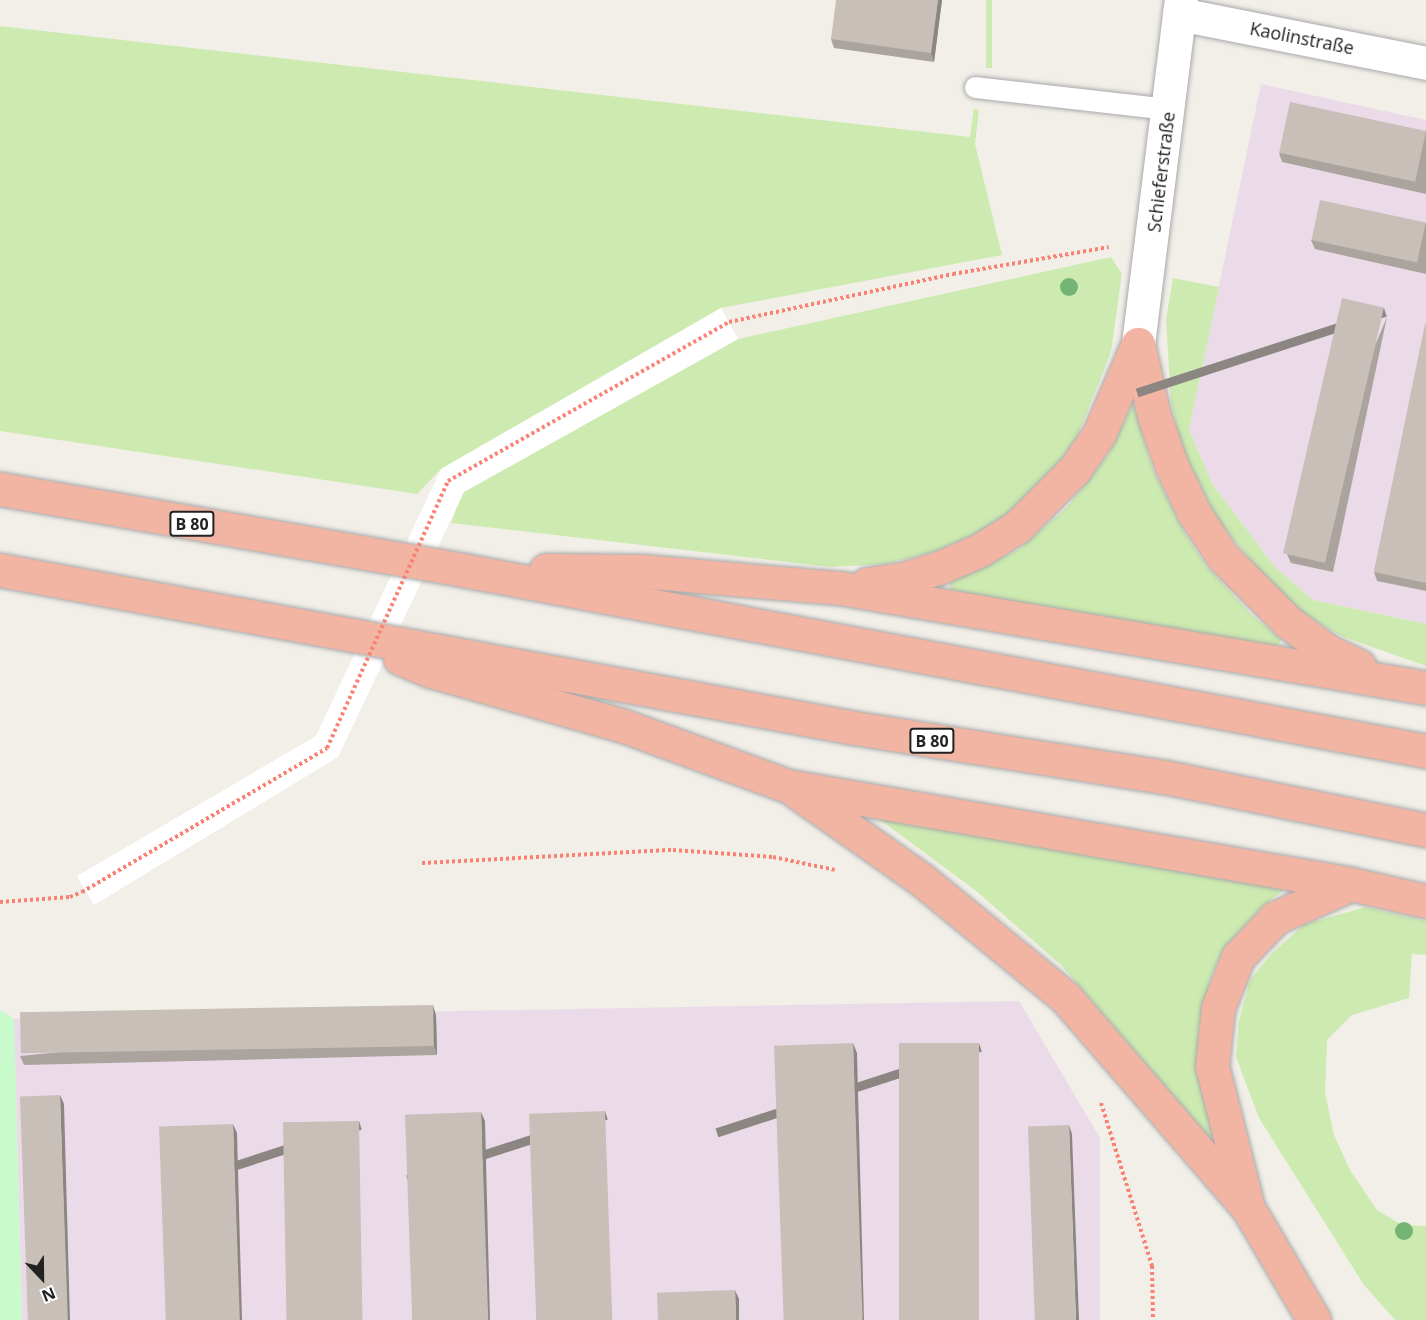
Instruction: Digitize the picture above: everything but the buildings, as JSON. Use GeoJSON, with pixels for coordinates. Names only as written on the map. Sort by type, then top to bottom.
{"type":"FeatureCollection","features":[{"type":"Feature","properties":{"kind":"highway"},"geometry":{"type":"LineString","coordinates":[[840,588],[902,579],[940,567],[980,550],[1017,527],[1075,469],[1099,434],[1138,344]]}},
{"type":"Feature","properties":{"kind":"highway"},"geometry":{"type":"LineString","coordinates":[[1138,344],[1155,416],[1172,467],[1194,513],[1223,557],[1288,622],[1329,652],[1387,679]]}},
{"type":"Feature","properties":{"kind":"highway","name":"B 80"},"geometry":{"type":"LineString","coordinates":[[0,489],[463,570],[1426,751]]}},
{"type":"Feature","properties":{"kind":"highway","name":"B 80"},"geometry":{"type":"LineString","coordinates":[[0,570],[855,728],[1165,777],[1426,830]]}},
{"type":"Feature","properties":{"kind":"highway"},"geometry":{"type":"LineString","coordinates":[[463,570],[641,571],[840,588],[1387,679],[1426,688]]}},
{"type":"Feature","properties":{"kind":"highway"},"geometry":{"type":"LineString","coordinates":[[337,632],[431,671],[624,726],[788,786],[1351,884],[1426,901]]}},
{"type":"Feature","properties":{"kind":"highway"},"geometry":{"type":"LineString","coordinates":[[788,786],[922,880],[1066,998],[1248,1208],[1314,1320]]}},
{"type":"Feature","properties":{"kind":"highway"},"geometry":{"type":"LineString","coordinates":[[1248,1208],[1212,1066],[1218,1008],[1238,957],[1275,918],[1351,884]]}},
{"type":"Feature","properties":{"kind":"street","name":"Kaolinstraße"},"geometry":{"type":"LineString","coordinates":[[1180,7],[1426,63]]}},
{"type":"Feature","properties":{"kind":"street","name":"Schieferstraße"},"geometry":{"type":"LineString","coordinates":[[1138,344],[1152,253],[1180,7]]}},
{"type":"Feature","properties":{"kind":"lane"},"geometry":{"type":"LineString","coordinates":[[975,87],[1169,109]]}},
{"type":"Feature","properties":{"kind":"path"},"geometry":{"type":"LineString","coordinates":[[0,902],[70,897],[82,892],[327,748],[448,481],[729,322],[953,274],[1108,247],[1152,253]]}},
{"type":"Feature","properties":{"kind":"path"},"geometry":{"type":"LineString","coordinates":[[422,863],[673,850],[773,857],[842,872]]}},
{"type":"Feature","properties":{"kind":"path"},"geometry":{"type":"LineString","coordinates":[[1099,1095],[1152,1266],[1153,1320]]}},
{"type":"Feature","properties":{"kind":"shaded area"},"geometry":{"type":"Polygon","coordinates":[[[1261,84],[1426,120],[1426,624],[1313,600],[1275,567],[1213,485],[1189,430],[1261,84]]]}},
{"type":"Feature","properties":{"kind":"shaded area"},"geometry":{"type":"Polygon","coordinates":[[[1019,1001],[1100,1138],[1100,1320],[22,1320],[14,1019],[1019,1001]]]}},
{"type":"Feature","properties":{"kind":"green space"},"geometry":{"type":"Polygon","coordinates":[[[986,0],[992,0],[992,68],[986,68],[986,0]]]}},
{"type":"Feature","properties":{"kind":"green space"},"geometry":{"type":"Polygon","coordinates":[[[0,26],[970,137],[974,108],[979,111],[975,144],[1002,255],[721,308],[441,469],[417,494],[0,431],[0,26]]]}},
{"type":"Feature","properties":{"kind":"green space"},"geometry":{"type":"Polygon","coordinates":[[[1111,257],[1122,274],[1111,352],[1077,437],[1053,471],[1019,506],[979,532],[936,551],[886,564],[830,567],[451,523],[463,492],[738,339],[1111,257]]]}},
{"type":"Feature","properties":{"kind":"green space"},"geometry":{"type":"Polygon","coordinates":[[[1173,278],[1219,287],[1189,430],[1213,485],[1275,567],[1313,600],[1426,624],[1426,666],[1341,636],[1303,613],[1272,586],[1217,519],[1181,446],[1171,404],[1166,319],[1173,278]]]}},
{"type":"Feature","properties":{"kind":"green space"},"geometry":{"type":"Polygon","coordinates":[[[1133,403],[1153,470],[1186,535],[1207,567],[1252,615],[1281,639],[1278,648],[950,590],[950,582],[1018,550],[1067,507],[1108,455],[1133,403]]]}},
{"type":"Feature","properties":{"kind":"green space"},"geometry":{"type":"Polygon","coordinates":[[[879,819],[1285,889],[1264,905],[1227,945],[1212,974],[1198,1030],[1201,1072],[1220,1130],[1210,1139],[1061,965],[976,891],[879,819]]]}},
{"type":"Feature","properties":{"kind":"green space"},"geometry":{"type":"Polygon","coordinates":[[[1366,907],[1426,921],[1426,955],[1412,954],[1409,998],[1352,1015],[1327,1040],[1325,1093],[1334,1135],[1350,1170],[1377,1210],[1402,1225],[1426,1226],[1426,1320],[1395,1320],[1364,1285],[1259,1118],[1236,1057],[1239,1021],[1250,980],[1271,954],[1305,924],[1366,907]]]}},
{"type":"Feature","properties":{"kind":"green space"},"geometry":{"type":"Polygon","coordinates":[[[0,1010],[14,1019],[22,1320],[0,1320],[0,1010]]]}},
{"type":"Feature","properties":{"kind":"pier"},"geometry":{"type":"Polygon","coordinates":[[[721,308],[738,339],[464,492],[338,757],[94,905],[77,876],[316,736],[441,469],[721,308]]]}}]}
